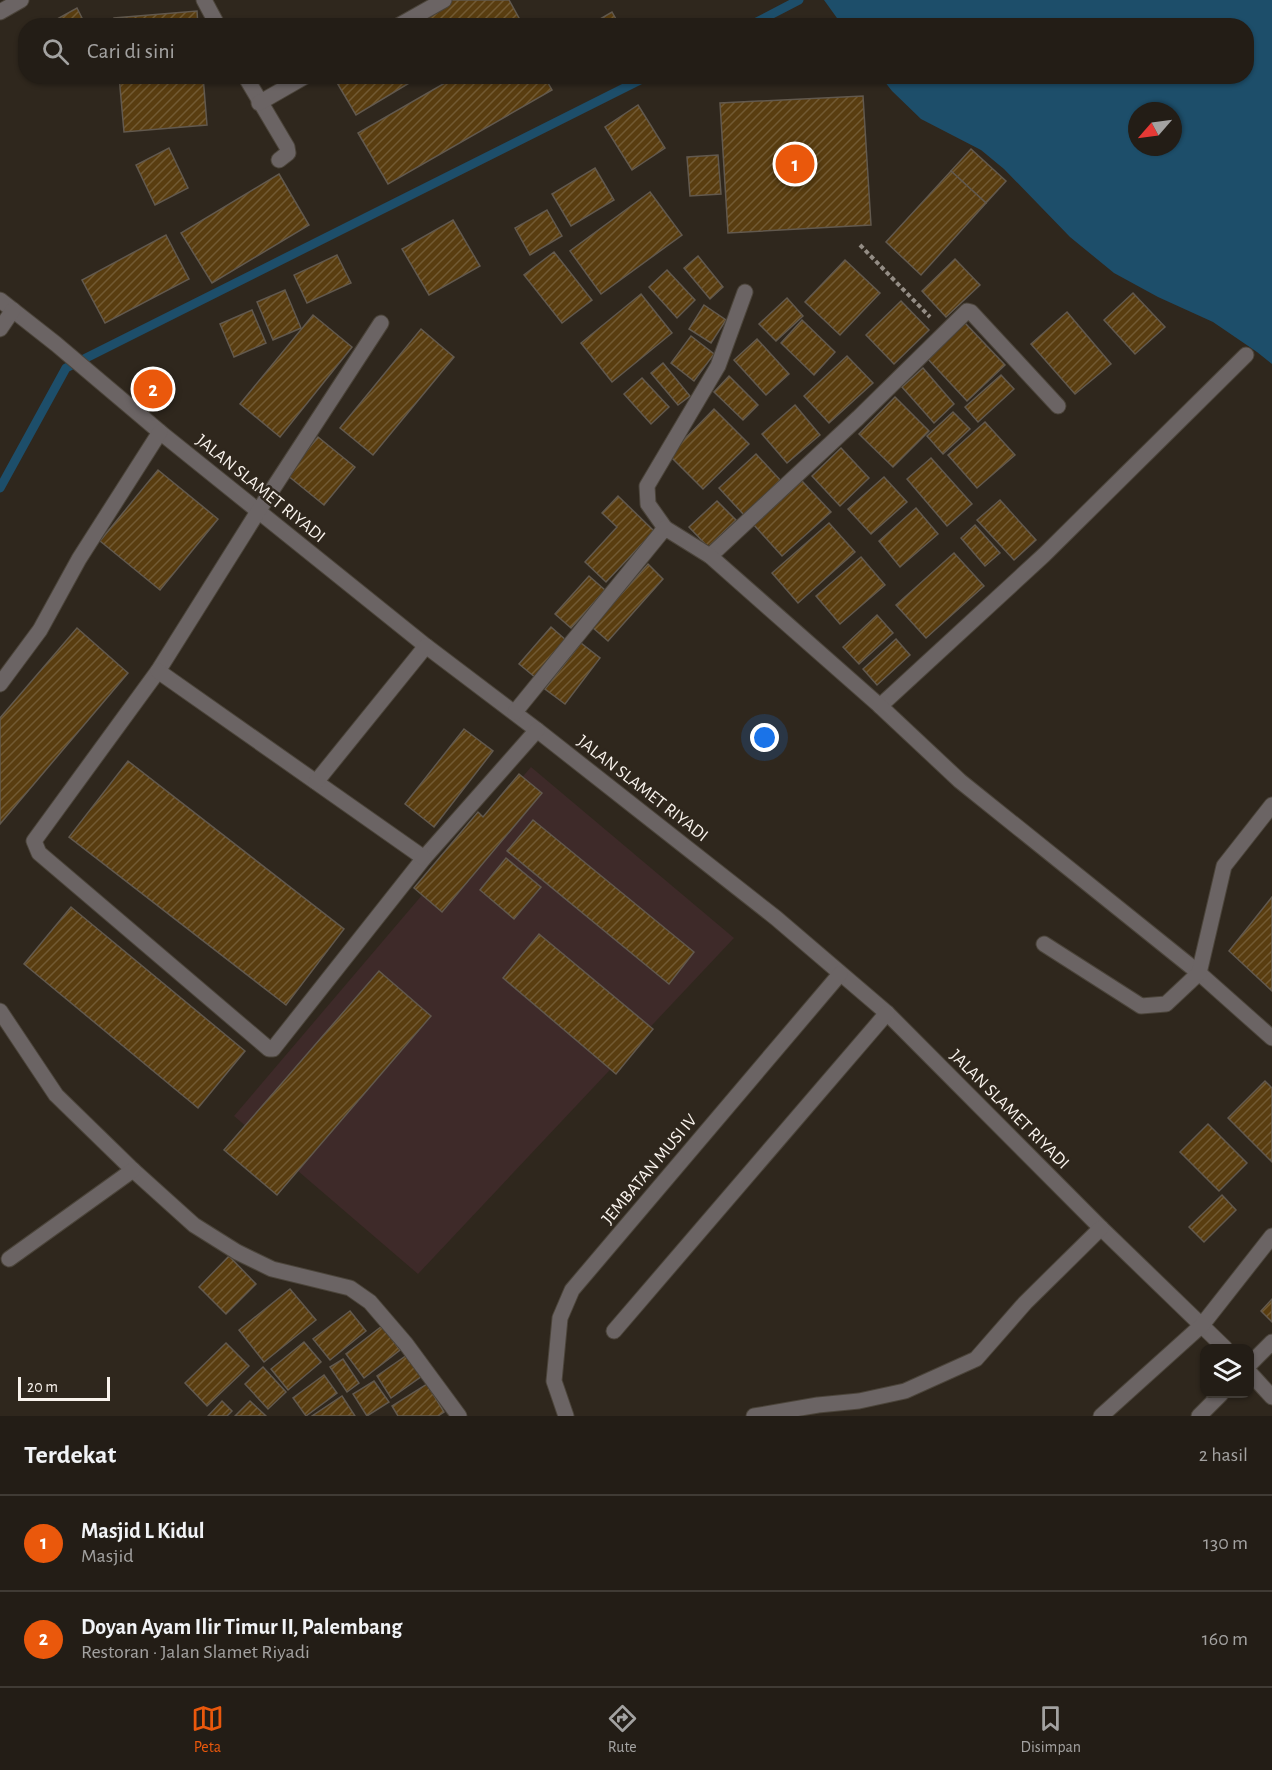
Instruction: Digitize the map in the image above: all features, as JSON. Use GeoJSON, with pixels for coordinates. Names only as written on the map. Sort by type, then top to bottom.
{"type":"FeatureCollection","features":[{"type":"Feature","properties":{"kind":"street"},"geometry":{"type":"LineString","coordinates":[[0,12],[21,0]]}},
{"type":"Feature","properties":{"kind":"street"},"geometry":{"type":"LineString","coordinates":[[204,0],[214,18]]}},
{"type":"Feature","properties":{"kind":"street"},"geometry":{"type":"LineString","coordinates":[[412,18],[444,0]]}},
{"type":"Feature","properties":{"kind":"street"},"geometry":{"type":"LineString","coordinates":[[249,84],[287,147],[287,154],[279,160]]}},
{"type":"Feature","properties":{"kind":"street"},"geometry":{"type":"LineString","coordinates":[[259,103],[292,84]]}},
{"type":"Feature","properties":{"kind":"street"},"geometry":{"type":"LineString","coordinates":[[745,292],[718,366],[647,486],[648,504],[665,528],[710,556],[880,706],[960,781],[1199,973],[1272,1038]]}},
{"type":"Feature","properties":{"kind":"street","name":"JALAN SLAMET RIYADI"},"geometry":{"type":"LineString","coordinates":[[0,300],[160,432],[426,645],[515,712],[776,918],[887,1014],[1101,1228],[1221,1344]]}},
{"type":"Feature","properties":{"kind":"street"},"geometry":{"type":"LineString","coordinates":[[0,329],[13,310]]}},
{"type":"Feature","properties":{"kind":"street"},"geometry":{"type":"LineString","coordinates":[[710,556],[858,418],[967,311],[971,312],[1058,406]]}},
{"type":"Feature","properties":{"kind":"street"},"geometry":{"type":"LineString","coordinates":[[381,323],[259,510],[158,671],[34,841],[35,846],[39,853],[269,1049],[273,1049],[424,858],[537,730]]}},
{"type":"Feature","properties":{"kind":"street"},"geometry":{"type":"LineString","coordinates":[[880,706],[1044,555],[1246,355]]}},
{"type":"Feature","properties":{"kind":"street"},"geometry":{"type":"LineString","coordinates":[[0,684],[40,630],[79,559],[160,432]]}},
{"type":"Feature","properties":{"kind":"street"},"geometry":{"type":"LineString","coordinates":[[515,712],[665,528]]}},
{"type":"Feature","properties":{"kind":"street"},"geometry":{"type":"LineString","coordinates":[[316,782],[426,645]]}},
{"type":"Feature","properties":{"kind":"street"},"geometry":{"type":"LineString","coordinates":[[158,671],[424,858]]}},
{"type":"Feature","properties":{"kind":"street"},"geometry":{"type":"LineString","coordinates":[[1044,944],[1141,1006],[1166,1004],[1199,973],[1224,866],[1272,806]]}},
{"type":"Feature","properties":{"kind":"street","name":"JEMBATAN MUSI IV"},"geometry":{"type":"LineString","coordinates":[[566,1416],[554,1381],[560,1318],[572,1290],[840,974]]}},
{"type":"Feature","properties":{"kind":"street"},"geometry":{"type":"LineString","coordinates":[[0,1011],[56,1095],[194,1225],[237,1252],[273,1269],[350,1288],[370,1302],[406,1344],[459,1416]]}},
{"type":"Feature","properties":{"kind":"street"},"geometry":{"type":"LineString","coordinates":[[614,1331],[887,1014]]}},
{"type":"Feature","properties":{"kind":"street"},"geometry":{"type":"LineString","coordinates":[[9,1259],[133,1170]]}},
{"type":"Feature","properties":{"kind":"street"},"geometry":{"type":"LineString","coordinates":[[754,1416],[818,1405],[859,1401],[905,1391],[976,1359],[1025,1303],[1101,1228]]}},
{"type":"Feature","properties":{"kind":"street"},"geometry":{"type":"LineString","coordinates":[[1101,1416],[1202,1325],[1272,1236]]}},
{"type":"Feature","properties":{"kind":"street"},"geometry":{"type":"LineString","coordinates":[[1254,1360],[1272,1342]]}},
{"type":"Feature","properties":{"kind":"street"},"geometry":{"type":"LineString","coordinates":[[1254,1377],[1272,1397]]}},
{"type":"Feature","properties":{"kind":"street"},"geometry":{"type":"LineString","coordinates":[[1198,1416],[1217,1398]]}},
{"type":"Feature","properties":{"kind":"path"},"geometry":{"type":"LineString","coordinates":[[860,245],[945,333]]}},
{"type":"Feature","properties":{"kind":"shaded area"},"geometry":{"type":"Polygon","coordinates":[[[531,767],[734,938],[418,1274],[234,1116],[531,767]]]}},
{"type":"Feature","properties":{"kind":"water"},"geometry":{"type":"Polygon","coordinates":[[[824,0],[1272,0],[1272,364],[1213,322],[1158,297],[1114,273],[1070,237],[1004,169],[981,150],[921,119],[886,84],[1254,84],[1254,18],[837,18],[824,0]]]}},
{"type":"Feature","properties":{"kind":"building"},"geometry":{"type":"Polygon","coordinates":[[[447,0],[509,0],[519,18],[417,18],[447,0]]]}},
{"type":"Feature","properties":{"kind":"building"},"geometry":{"type":"Polygon","coordinates":[[[77,8],[82,18],[59,18],[77,8]]]}},
{"type":"Feature","properties":{"kind":"building"},"geometry":{"type":"Polygon","coordinates":[[[197,11],[197,18],[114,18],[197,11]]]}},
{"type":"Feature","properties":{"kind":"building"},"geometry":{"type":"Polygon","coordinates":[[[612,12],[615,18],[602,18],[612,12]]]}},
{"type":"Feature","properties":{"kind":"building"},"geometry":{"type":"Polygon","coordinates":[[[120,84],[204,84],[207,125],[124,132],[120,84]]]}},
{"type":"Feature","properties":{"kind":"building"},"geometry":{"type":"Polygon","coordinates":[[[338,84],[408,84],[356,115],[338,84]]]}},
{"type":"Feature","properties":{"kind":"building"},"geometry":{"type":"Polygon","coordinates":[[[443,84],[549,84],[552,90],[388,184],[358,133],[443,84]]]}},
{"type":"Feature","properties":{"kind":"building"},"geometry":{"type":"Polygon","coordinates":[[[863,96],[871,225],[728,233],[720,103],[863,96]]]}},
{"type":"Feature","properties":{"kind":"building"},"geometry":{"type":"Polygon","coordinates":[[[638,105],[665,148],[632,170],[605,127],[638,105]]]}},
{"type":"Feature","properties":{"kind":"building"},"geometry":{"type":"Polygon","coordinates":[[[169,148],[188,188],[155,205],[136,165],[169,148]]]}},
{"type":"Feature","properties":{"kind":"building"},"geometry":{"type":"Polygon","coordinates":[[[971,149],[1006,181],[986,203],[951,171],[971,149]]]}},
{"type":"Feature","properties":{"kind":"building"},"geometry":{"type":"Polygon","coordinates":[[[718,155],[721,194],[690,196],[687,157],[718,155]]]}},
{"type":"Feature","properties":{"kind":"building"},"geometry":{"type":"Polygon","coordinates":[[[595,168],[614,200],[571,226],[552,194],[595,168]]]}},
{"type":"Feature","properties":{"kind":"building"},"geometry":{"type":"Polygon","coordinates":[[[951,171],[986,203],[921,275],[886,242],[951,171]]]}},
{"type":"Feature","properties":{"kind":"building"},"geometry":{"type":"Polygon","coordinates":[[[279,174],[309,225],[212,283],[181,233],[279,174]]]}},
{"type":"Feature","properties":{"kind":"building"},"geometry":{"type":"Polygon","coordinates":[[[650,192],[682,235],[601,294],[570,251],[650,192]]]}},
{"type":"Feature","properties":{"kind":"building"},"geometry":{"type":"Polygon","coordinates":[[[547,210],[562,236],[530,255],[515,228],[547,210]]]}},
{"type":"Feature","properties":{"kind":"building"},"geometry":{"type":"Polygon","coordinates":[[[453,220],[480,266],[429,295],[402,249],[453,220]]]}},
{"type":"Feature","properties":{"kind":"building"},"geometry":{"type":"Polygon","coordinates":[[[166,235],[189,279],[105,323],[82,280],[166,235]]]}},
{"type":"Feature","properties":{"kind":"building"},"geometry":{"type":"Polygon","coordinates":[[[554,252],[592,300],[562,323],[524,275],[554,252]]]}},
{"type":"Feature","properties":{"kind":"building"},"geometry":{"type":"Polygon","coordinates":[[[337,255],[351,283],[307,303],[294,275],[337,255]]]}},
{"type":"Feature","properties":{"kind":"building"},"geometry":{"type":"Polygon","coordinates":[[[698,256],[723,287],[710,299],[684,268],[698,256]]]}},
{"type":"Feature","properties":{"kind":"building"},"geometry":{"type":"Polygon","coordinates":[[[955,259],[980,285],[946,317],[922,291],[955,259]]]}},
{"type":"Feature","properties":{"kind":"building"},"geometry":{"type":"Polygon","coordinates":[[[845,260],[880,293],[840,335],[805,302],[845,260]]]}},
{"type":"Feature","properties":{"kind":"building"},"geometry":{"type":"Polygon","coordinates":[[[667,270],[695,300],[677,318],[649,287],[667,270]]]}},
{"type":"Feature","properties":{"kind":"building"},"geometry":{"type":"Polygon","coordinates":[[[285,290],[301,328],[273,340],[257,302],[285,290]]]}},
{"type":"Feature","properties":{"kind":"building"},"geometry":{"type":"Polygon","coordinates":[[[1133,293],[1165,327],[1135,354],[1104,320],[1133,293]]]}},
{"type":"Feature","properties":{"kind":"building"},"geometry":{"type":"Polygon","coordinates":[[[641,294],[672,333],[612,382],[581,343],[641,294]]]}},
{"type":"Feature","properties":{"kind":"building"},"geometry":{"type":"Polygon","coordinates":[[[787,298],[803,316],[776,341],[759,324],[787,298]]]}},
{"type":"Feature","properties":{"kind":"building"},"geometry":{"type":"Polygon","coordinates":[[[901,301],[929,330],[894,364],[866,335],[901,301]]]}},
{"type":"Feature","properties":{"kind":"building"},"geometry":{"type":"Polygon","coordinates":[[[704,305],[726,320],[711,343],[689,329],[704,305]]]}},
{"type":"Feature","properties":{"kind":"building"},"geometry":{"type":"Polygon","coordinates":[[[252,310],[266,343],[234,357],[220,324],[252,310]]]}},
{"type":"Feature","properties":{"kind":"building"},"geometry":{"type":"Polygon","coordinates":[[[1067,312],[1111,364],[1075,394],[1031,344],[1067,312]]]}},
{"type":"Feature","properties":{"kind":"building"},"geometry":{"type":"Polygon","coordinates":[[[313,315],[352,347],[280,437],[240,404],[313,315]]]}},
{"type":"Feature","properties":{"kind":"building"},"geometry":{"type":"Polygon","coordinates":[[[802,320],[835,352],[814,375],[781,343],[802,320]]]}},
{"type":"Feature","properties":{"kind":"building"},"geometry":{"type":"Polygon","coordinates":[[[965,323],[1005,365],[967,401],[927,358],[965,323]]]}},
{"type":"Feature","properties":{"kind":"building"},"geometry":{"type":"Polygon","coordinates":[[[421,329],[454,357],[373,455],[340,428],[421,329]]]}},
{"type":"Feature","properties":{"kind":"building"},"geometry":{"type":"Polygon","coordinates":[[[691,336],[714,354],[694,381],[671,363],[691,336]]]}},
{"type":"Feature","properties":{"kind":"building"},"geometry":{"type":"Polygon","coordinates":[[[757,339],[789,374],[766,395],[734,360],[757,339]]]}},
{"type":"Feature","properties":{"kind":"building"},"geometry":{"type":"Polygon","coordinates":[[[847,356],[873,383],[829,423],[804,396],[847,356]]]}},
{"type":"Feature","properties":{"kind":"building"},"geometry":{"type":"Polygon","coordinates":[[[663,363],[690,396],[678,405],[651,373],[663,363]]]}},
{"type":"Feature","properties":{"kind":"building"},"geometry":{"type":"Polygon","coordinates":[[[923,368],[954,404],[934,423],[902,387],[923,368]]]}},
{"type":"Feature","properties":{"kind":"building"},"geometry":{"type":"Polygon","coordinates":[[[1001,375],[1014,389],[978,422],[965,407],[1001,375]]]}},
{"type":"Feature","properties":{"kind":"building"},"geometry":{"type":"Polygon","coordinates":[[[729,376],[758,405],[743,420],[714,392],[729,376]]]}},
{"type":"Feature","properties":{"kind":"building"},"geometry":{"type":"Polygon","coordinates":[[[642,378],[669,407],[651,424],[624,394],[642,378]]]}},
{"type":"Feature","properties":{"kind":"building"},"geometry":{"type":"Polygon","coordinates":[[[895,397],[929,431],[893,467],[859,434],[895,397]]]}},
{"type":"Feature","properties":{"kind":"building"},"geometry":{"type":"Polygon","coordinates":[[[795,405],[820,435],[787,463],[762,434],[795,405]]]}},
{"type":"Feature","properties":{"kind":"building"},"geometry":{"type":"Polygon","coordinates":[[[714,409],[749,444],[703,489],[669,455],[714,409]]]}},
{"type":"Feature","properties":{"kind":"building"},"geometry":{"type":"Polygon","coordinates":[[[953,412],[970,429],[943,454],[927,436],[953,412]]]}},
{"type":"Feature","properties":{"kind":"building"},"geometry":{"type":"Polygon","coordinates":[[[985,422],[1015,455],[977,488],[948,455],[985,422]]]}},
{"type":"Feature","properties":{"kind":"building"},"geometry":{"type":"Polygon","coordinates":[[[318,437],[355,467],[324,505],[287,475],[318,437]]]}},
{"type":"Feature","properties":{"kind":"building"},"geometry":{"type":"Polygon","coordinates":[[[841,448],[869,478],[840,506],[812,476],[841,448]]]}},
{"type":"Feature","properties":{"kind":"building"},"geometry":{"type":"Polygon","coordinates":[[[756,454],[782,482],[745,516],[719,488],[756,454]]]}},
{"type":"Feature","properties":{"kind":"building"},"geometry":{"type":"Polygon","coordinates":[[[931,458],[972,504],[947,526],[907,479],[931,458]]]}},
{"type":"Feature","properties":{"kind":"building"},"geometry":{"type":"Polygon","coordinates":[[[158,470],[218,519],[160,590],[100,541],[158,470]]]}},
{"type":"Feature","properties":{"kind":"building"},"geometry":{"type":"Polygon","coordinates":[[[884,477],[907,502],[871,534],[848,509],[884,477]]]}},
{"type":"Feature","properties":{"kind":"building"},"geometry":{"type":"Polygon","coordinates":[[[802,481],[831,512],[782,556],[754,525],[802,481]]]}},
{"type":"Feature","properties":{"kind":"building"},"geometry":{"type":"Polygon","coordinates":[[[618,496],[654,531],[606,582],[585,562],[617,527],[602,513],[618,496]]]}},
{"type":"Feature","properties":{"kind":"building"},"geometry":{"type":"Polygon","coordinates":[[[1000,500],[1036,540],[1014,560],[977,520],[1000,500]]]}},
{"type":"Feature","properties":{"kind":"building"},"geometry":{"type":"Polygon","coordinates":[[[717,501],[736,520],[708,547],[689,527],[717,501]]]}},
{"type":"Feature","properties":{"kind":"building"},"geometry":{"type":"Polygon","coordinates":[[[916,508],[938,534],[900,567],[879,541],[916,508]]]}},
{"type":"Feature","properties":{"kind":"building"},"geometry":{"type":"Polygon","coordinates":[[[829,523],[855,552],[798,603],[772,573],[829,523]]]}},
{"type":"Feature","properties":{"kind":"building"},"geometry":{"type":"Polygon","coordinates":[[[975,525],[1000,553],[985,566],[961,538],[975,525]]]}},
{"type":"Feature","properties":{"kind":"building"},"geometry":{"type":"Polygon","coordinates":[[[954,553],[984,586],[926,638],[896,605],[954,553]]]}},
{"type":"Feature","properties":{"kind":"building"},"geometry":{"type":"Polygon","coordinates":[[[861,557],[885,585],[840,624],[816,596],[861,557]]]}},
{"type":"Feature","properties":{"kind":"building"},"geometry":{"type":"Polygon","coordinates":[[[648,564],[663,579],[608,641],[592,627],[648,564]]]}},
{"type":"Feature","properties":{"kind":"building"},"geometry":{"type":"Polygon","coordinates":[[[589,576],[605,590],[571,628],[555,614],[589,576]]]}},
{"type":"Feature","properties":{"kind":"building"},"geometry":{"type":"Polygon","coordinates":[[[877,615],[893,633],[859,664],[843,647],[877,615]]]}},
{"type":"Feature","properties":{"kind":"building"},"geometry":{"type":"Polygon","coordinates":[[[551,627],[567,641],[536,678],[519,664],[551,627]]]}},
{"type":"Feature","properties":{"kind":"building"},"geometry":{"type":"Polygon","coordinates":[[[77,628],[128,673],[0,824],[0,718],[77,628]]]}},
{"type":"Feature","properties":{"kind":"building"},"geometry":{"type":"Polygon","coordinates":[[[896,639],[910,655],[877,685],[863,669],[896,639]]]}},
{"type":"Feature","properties":{"kind":"building"},"geometry":{"type":"Polygon","coordinates":[[[581,643],[600,658],[565,704],[545,689],[581,643]]]}},
{"type":"Feature","properties":{"kind":"building"},"geometry":{"type":"Polygon","coordinates":[[[464,729],[493,751],[434,827],[405,804],[464,729]]]}},
{"type":"Feature","properties":{"kind":"building"},"geometry":{"type":"Polygon","coordinates":[[[128,761],[344,929],[286,1005],[69,837],[128,761]]]}},
{"type":"Feature","properties":{"kind":"building"},"geometry":{"type":"Polygon","coordinates":[[[519,774],[542,793],[442,912],[414,888],[478,812],[483,817],[519,774]]]}},
{"type":"Feature","properties":{"kind":"building"},"geometry":{"type":"Polygon","coordinates":[[[533,820],[694,952],[669,984],[507,851],[533,820]]]}},
{"type":"Feature","properties":{"kind":"building"},"geometry":{"type":"Polygon","coordinates":[[[506,858],[541,887],[514,919],[480,890],[506,858]]]}},
{"type":"Feature","properties":{"kind":"building"},"geometry":{"type":"Polygon","coordinates":[[[1272,897],[1272,991],[1229,951],[1272,897]]]}},
{"type":"Feature","properties":{"kind":"building"},"geometry":{"type":"Polygon","coordinates":[[[71,907],[245,1051],[198,1108],[24,964],[71,907]]]}},
{"type":"Feature","properties":{"kind":"building"},"geometry":{"type":"Polygon","coordinates":[[[539,934],[653,1029],[616,1074],[503,978],[539,934]]]}},
{"type":"Feature","properties":{"kind":"building"},"geometry":{"type":"Polygon","coordinates":[[[379,971],[431,1016],[277,1195],[224,1150],[379,971]]]}},
{"type":"Feature","properties":{"kind":"building"},"geometry":{"type":"Polygon","coordinates":[[[1265,1081],[1272,1088],[1272,1162],[1228,1118],[1265,1081]]]}},
{"type":"Feature","properties":{"kind":"building"},"geometry":{"type":"Polygon","coordinates":[[[1208,1124],[1247,1163],[1219,1191],[1180,1152],[1208,1124]]]}},
{"type":"Feature","properties":{"kind":"building"},"geometry":{"type":"Polygon","coordinates":[[[1222,1195],[1236,1210],[1204,1242],[1189,1227],[1222,1195]]]}},
{"type":"Feature","properties":{"kind":"building"},"geometry":{"type":"Polygon","coordinates":[[[229,1256],[256,1284],[226,1314],[199,1287],[229,1256]]]}},
{"type":"Feature","properties":{"kind":"building"},"geometry":{"type":"Polygon","coordinates":[[[290,1289],[316,1320],[264,1362],[239,1330],[290,1289]]]}},
{"type":"Feature","properties":{"kind":"building"},"geometry":{"type":"Polygon","coordinates":[[[1272,1299],[1272,1322],[1261,1311],[1272,1299]]]}},
{"type":"Feature","properties":{"kind":"building"},"geometry":{"type":"Polygon","coordinates":[[[350,1311],[366,1331],[330,1360],[313,1339],[350,1311]]]}},
{"type":"Feature","properties":{"kind":"building"},"geometry":{"type":"Polygon","coordinates":[[[382,1326],[400,1350],[364,1378],[346,1354],[382,1326]]]}},
{"type":"Feature","properties":{"kind":"building"},"geometry":{"type":"Polygon","coordinates":[[[304,1342],[321,1362],[288,1390],[271,1369],[304,1342]]]}},
{"type":"Feature","properties":{"kind":"building"},"geometry":{"type":"Polygon","coordinates":[[[226,1343],[249,1366],[207,1406],[185,1383],[226,1343]]]}},
{"type":"Feature","properties":{"kind":"building"},"geometry":{"type":"Polygon","coordinates":[[[407,1355],[422,1376],[391,1398],[377,1376],[407,1355]]]}},
{"type":"Feature","properties":{"kind":"building"},"geometry":{"type":"Polygon","coordinates":[[[343,1359],[359,1383],[347,1392],[330,1367],[343,1359]]]}},
{"type":"Feature","properties":{"kind":"building"},"geometry":{"type":"Polygon","coordinates":[[[263,1367],[286,1392],[268,1409],[245,1384],[263,1367]]]}},
{"type":"Feature","properties":{"kind":"building"},"geometry":{"type":"Polygon","coordinates":[[[324,1375],[337,1393],[306,1416],[293,1398],[324,1375]]]}},
{"type":"Feature","properties":{"kind":"building"},"geometry":{"type":"Polygon","coordinates":[[[374,1381],[389,1402],[367,1416],[353,1394],[374,1381]]]}},
{"type":"Feature","properties":{"kind":"building"},"geometry":{"type":"Polygon","coordinates":[[[427,1384],[444,1412],[438,1416],[398,1416],[392,1406],[427,1384]]]}},
{"type":"Feature","properties":{"kind":"building"},"geometry":{"type":"Polygon","coordinates":[[[342,1396],[355,1416],[312,1416],[342,1396]]]}},
{"type":"Feature","properties":{"kind":"building"},"geometry":{"type":"Polygon","coordinates":[[[222,1401],[232,1411],[227,1416],[208,1416],[222,1401]]]}},
{"type":"Feature","properties":{"kind":"building"},"geometry":{"type":"Polygon","coordinates":[[[250,1401],[266,1416],[235,1416],[250,1401]]]}},
{"type":"Feature","properties":{"kind":"waterway"},"geometry":{"type":"LineString","coordinates":[[764,18],[799,0]]}},
{"type":"Feature","properties":{"kind":"waterway"},"geometry":{"type":"LineString","coordinates":[[0,488],[66,368],[632,84]]}},
{"type":"Feature","properties":{"kind":"place","name":"Masjid L Kidul"},"geometry":{"type":"Point","coordinates":[795,164]}},
{"type":"Feature","properties":{"kind":"place","name":"Doyan Ayam Ilir Timur II, Palembang"},"geometry":{"type":"Point","coordinates":[153,389]}}]}
